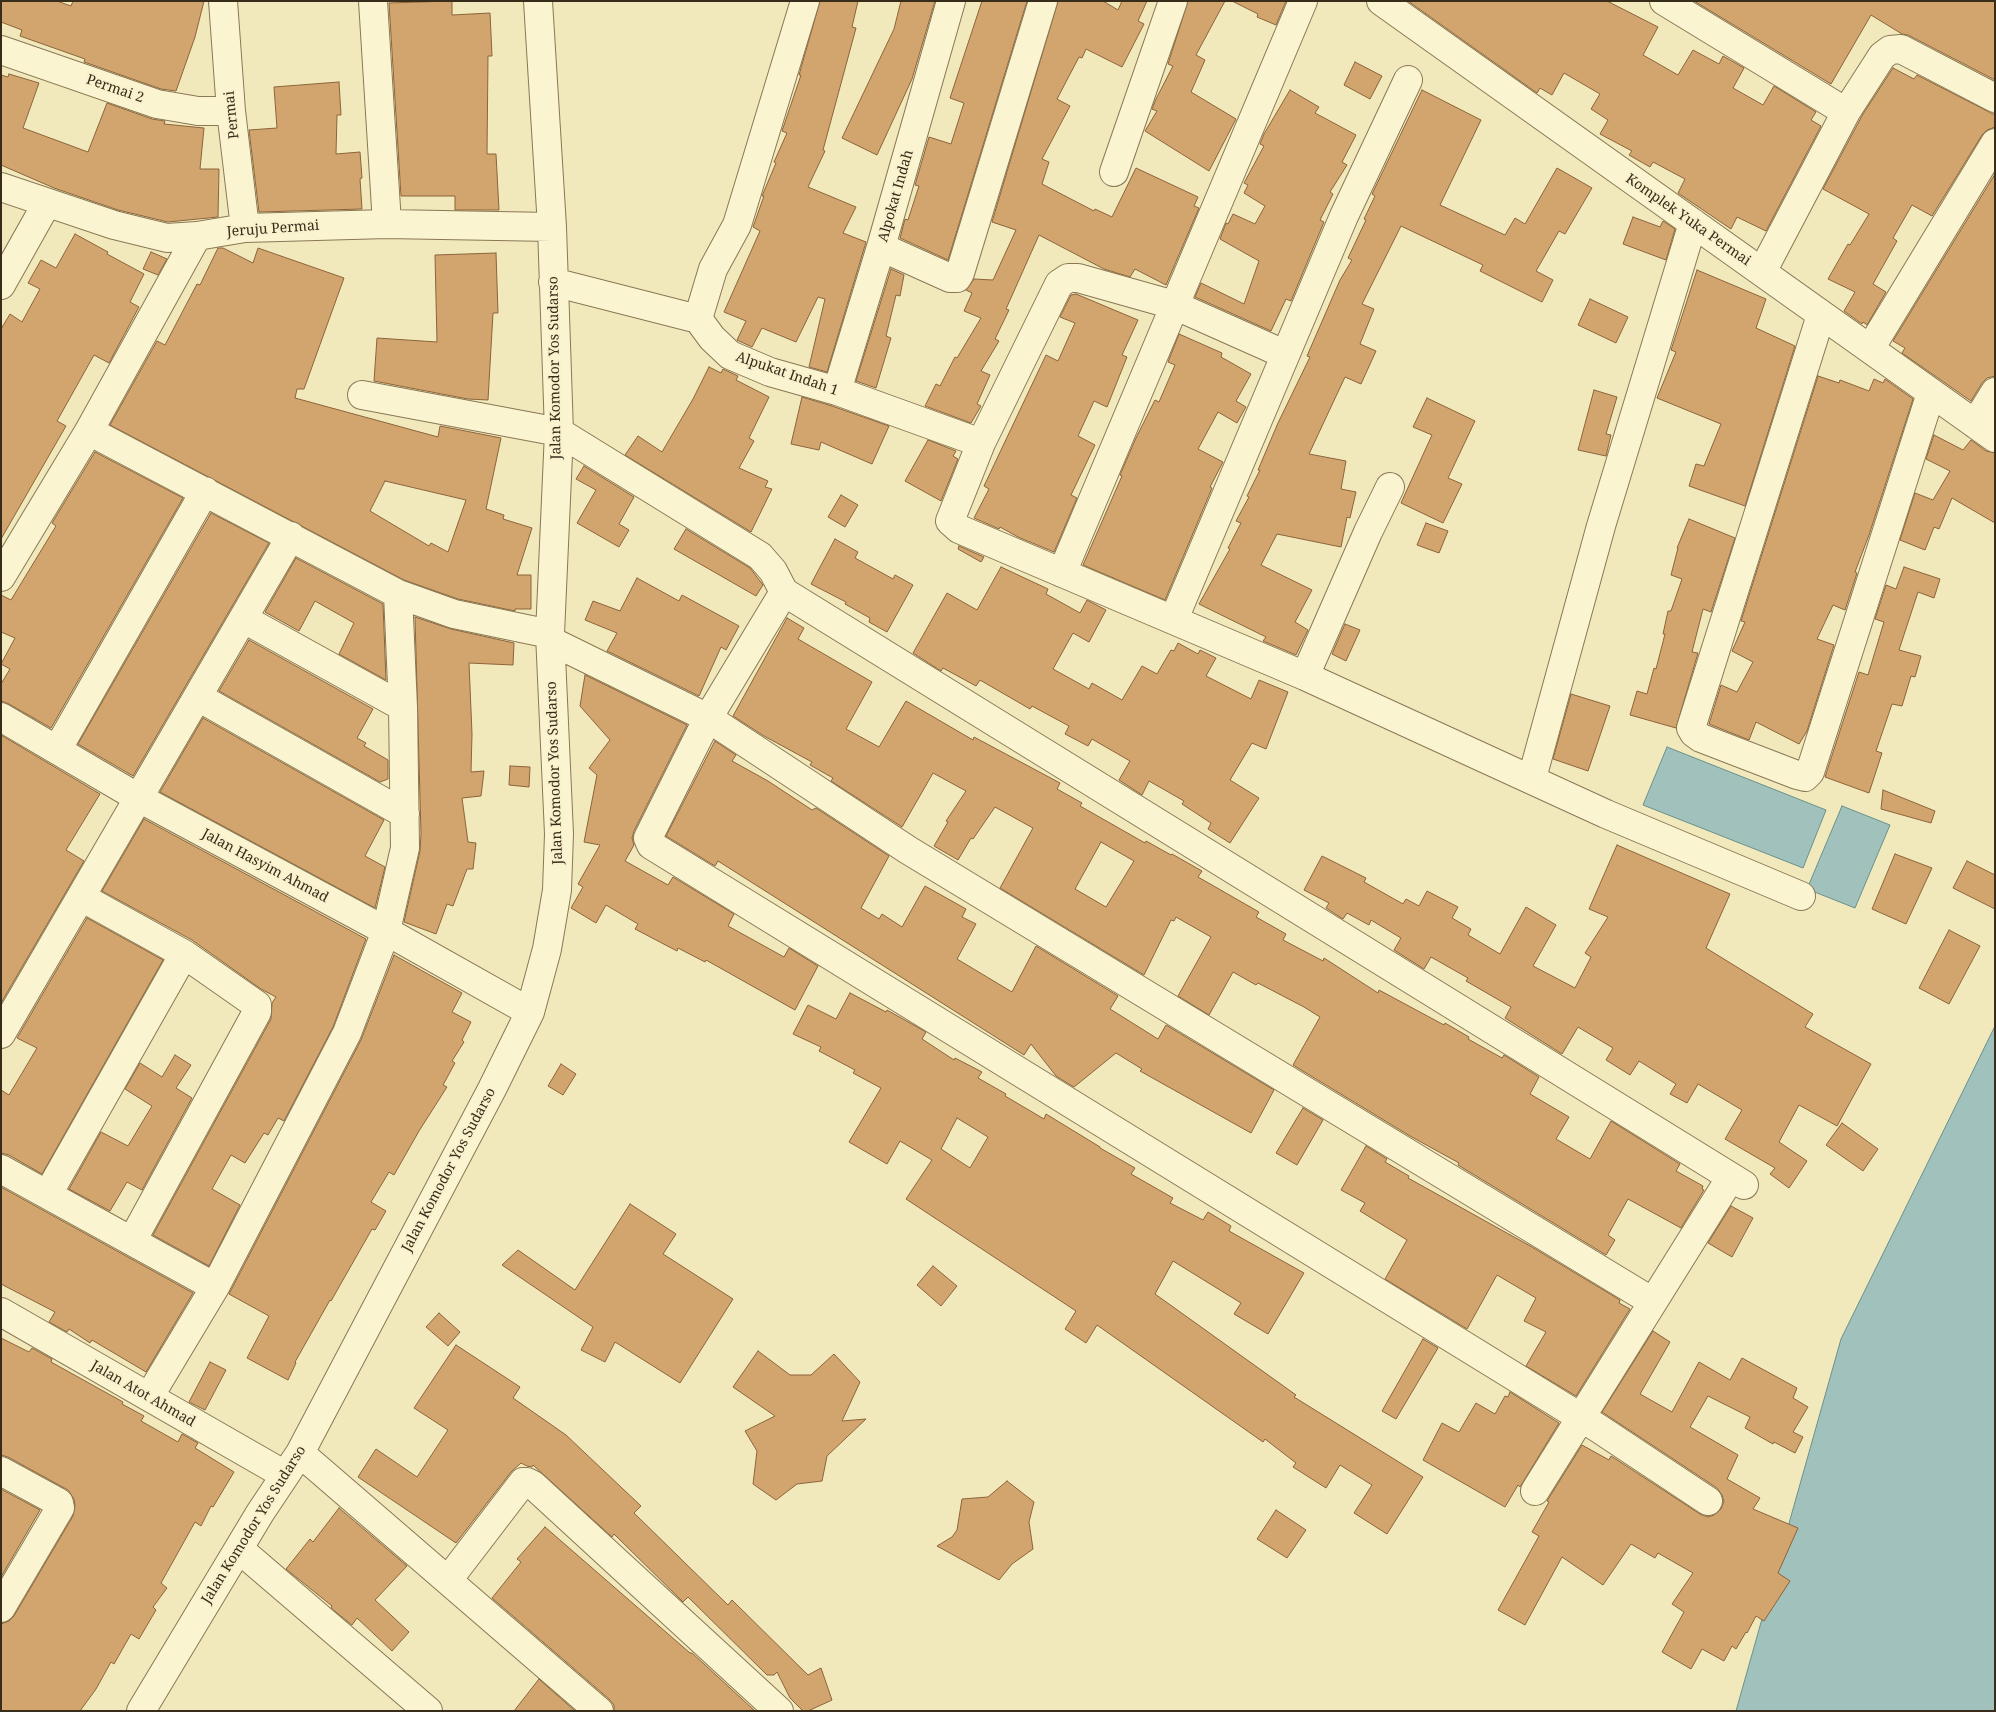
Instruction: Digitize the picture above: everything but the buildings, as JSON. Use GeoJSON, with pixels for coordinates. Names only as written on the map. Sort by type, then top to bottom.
{"type":"FeatureCollection","features":[{"type":"Feature","properties":{"kind":"street","name":"Permai"},"geometry":{"type":"LineString","coordinates":[[223,1],[231,111],[245,228]]}},
{"type":"Feature","properties":{"kind":"street"},"geometry":{"type":"LineString","coordinates":[[373,1],[387,224]]}},
{"type":"Feature","properties":{"kind":"street","name":"Jalan Komodor Yos Sudarso"},"geometry":{"type":"LineString","coordinates":[[141,1711],[292,1464],[492,1089],[530,1012],[547,949],[557,890],[559,834],[551,638],[559,432],[552,227],[538,1]]}},
{"type":"Feature","properties":{"kind":"street"},"geometry":{"type":"LineString","coordinates":[[553,282],[698,318],[713,269],[737,225],[805,1]]}},
{"type":"Feature","properties":{"kind":"street","name":"Alpokat Indah"},"geometry":{"type":"LineString","coordinates":[[838,391],[882,247],[951,1]]}},
{"type":"Feature","properties":{"kind":"street"},"geometry":{"type":"LineString","coordinates":[[882,247],[950,278],[957,278],[1043,1]]}},
{"type":"Feature","properties":{"kind":"street"},"geometry":{"type":"LineString","coordinates":[[1114,172],[1173,1]]}},
{"type":"Feature","properties":{"kind":"street"},"geometry":{"type":"LineString","coordinates":[[1062,573],[1304,1]]}},
{"type":"Feature","properties":{"kind":"street","name":"Komplek Yuka Permai"},"geometry":{"type":"LineString","coordinates":[[1381,1],[1985,431]]}},
{"type":"Feature","properties":{"kind":"street"},"geometry":{"type":"LineString","coordinates":[[1664,1],[1846,112]]}},
{"type":"Feature","properties":{"kind":"street"},"geometry":{"type":"LineString","coordinates":[[1762,272],[1846,112],[1882,56],[1890,50],[1901,49],[1995,98]]}},
{"type":"Feature","properties":{"kind":"street","name":"Permai 2"},"geometry":{"type":"LineString","coordinates":[[1,50],[157,104],[198,111],[231,111]]}},
{"type":"Feature","properties":{"kind":"street"},"geometry":{"type":"LineString","coordinates":[[1174,619],[1284,354],[1344,216],[1408,80]]}},
{"type":"Feature","properties":{"kind":"street"},"geometry":{"type":"LineString","coordinates":[[1870,349],[1995,143]]}},
{"type":"Feature","properties":{"kind":"street","name":"Jeruju Permai"},"geometry":{"type":"LineString","coordinates":[[1,187],[114,225],[167,238],[197,236],[245,228],[387,224],[552,227]]}},
{"type":"Feature","properties":{"kind":"street"},"geometry":{"type":"LineString","coordinates":[[1,285],[46,203]]}},
{"type":"Feature","properties":{"kind":"street"},"geometry":{"type":"LineString","coordinates":[[1532,778],[1601,526],[1693,224]]}},
{"type":"Feature","properties":{"kind":"street"},"geometry":{"type":"LineString","coordinates":[[1,578],[89,431],[197,236]]}},
{"type":"Feature","properties":{"kind":"street"},"geometry":{"type":"LineString","coordinates":[[1284,354],[1174,305],[1078,278],[1068,278],[1059,284],[981,444],[950,521],[952,524],[1062,573],[1305,676],[1532,778],[1606,814],[1801,896]]}},
{"type":"Feature","properties":{"kind":"street"},"geometry":{"type":"LineString","coordinates":[[1821,314],[1691,728],[1701,738],[1805,778],[1810,772],[1932,393]]}},
{"type":"Feature","properties":{"kind":"street","name":"Alpukat Indah 1"},"geometry":{"type":"LineString","coordinates":[[698,318],[712,338],[730,355],[770,372],[838,391],[981,444]]}},
{"type":"Feature","properties":{"kind":"street"},"geometry":{"type":"LineString","coordinates":[[1985,431],[1995,392]]}},
{"type":"Feature","properties":{"kind":"street"},"geometry":{"type":"LineString","coordinates":[[362,395],[559,432],[760,556],[773,571],[784,592],[1737,1181],[1653,1302],[1535,1491]]}},
{"type":"Feature","properties":{"kind":"street"},"geometry":{"type":"LineString","coordinates":[[89,431],[398,594],[454,614],[551,638],[708,718],[908,850],[1653,1302]]}},
{"type":"Feature","properties":{"kind":"street"},"geometry":{"type":"LineString","coordinates":[[1305,676],[1390,486]]}},
{"type":"Feature","properties":{"kind":"street"},"geometry":{"type":"LineString","coordinates":[[57,750],[205,491]]}},
{"type":"Feature","properties":{"kind":"street"},"geometry":{"type":"LineString","coordinates":[[1,1034],[137,797],[198,697],[291,536]]}},
{"type":"Feature","properties":{"kind":"street"},"geometry":{"type":"LineString","coordinates":[[784,592],[708,718],[648,838],[652,846],[1580,1417],[1708,1501]]}},
{"type":"Feature","properties":{"kind":"street"},"geometry":{"type":"LineString","coordinates":[[149,1397],[215,1287],[347,1033],[386,930],[405,848],[403,708],[398,594]]}},
{"type":"Feature","properties":{"kind":"street"},"geometry":{"type":"LineString","coordinates":[[244,619],[403,708]]}},
{"type":"Feature","properties":{"kind":"street"},"geometry":{"type":"LineString","coordinates":[[198,697],[405,814]]}},
{"type":"Feature","properties":{"kind":"street","name":"Jalan Hasyim Ahmad"},"geometry":{"type":"LineString","coordinates":[[1,717],[137,797],[386,930],[530,1012]]}},
{"type":"Feature","properties":{"kind":"street"},"geometry":{"type":"LineString","coordinates":[[81,897],[184,954],[257,1005],[257,1012],[132,1241]]}},
{"type":"Feature","properties":{"kind":"street"},"geometry":{"type":"LineString","coordinates":[[48,1194],[184,954]]}},
{"type":"Feature","properties":{"kind":"street"},"geometry":{"type":"LineString","coordinates":[[1,1169],[215,1287]]}},
{"type":"Feature","properties":{"kind":"street","name":"Jalan Atot Ahmad"},"geometry":{"type":"LineString","coordinates":[[1,1312],[149,1397],[292,1464],[448,1580],[598,1711]]}},
{"type":"Feature","properties":{"kind":"street"},"geometry":{"type":"LineString","coordinates":[[1,1471],[56,1501],[59,1503],[60,1508],[5,1593]]}},
{"type":"Feature","properties":{"kind":"street"},"geometry":{"type":"LineString","coordinates":[[448,1580],[522,1482],[527,1482],[533,1485],[779,1711]]}},
{"type":"Feature","properties":{"kind":"street"},"geometry":{"type":"LineString","coordinates":[[239,1549],[428,1711]]}},
{"type":"Feature","properties":{"kind":"water"},"geometry":{"type":"Polygon","coordinates":[[[1667,747],[1826,810],[1803,868],[1643,805],[1667,747]]]}},
{"type":"Feature","properties":{"kind":"water"},"geometry":{"type":"Polygon","coordinates":[[[1842,806],[1890,825],[1855,908],[1807,889],[1842,806]]]}},
{"type":"Feature","properties":{"kind":"water"},"geometry":{"type":"Polygon","coordinates":[[[1995,1026],[1995,1711],[1736,1711],[1841,1339],[1995,1026]]]}}]}
